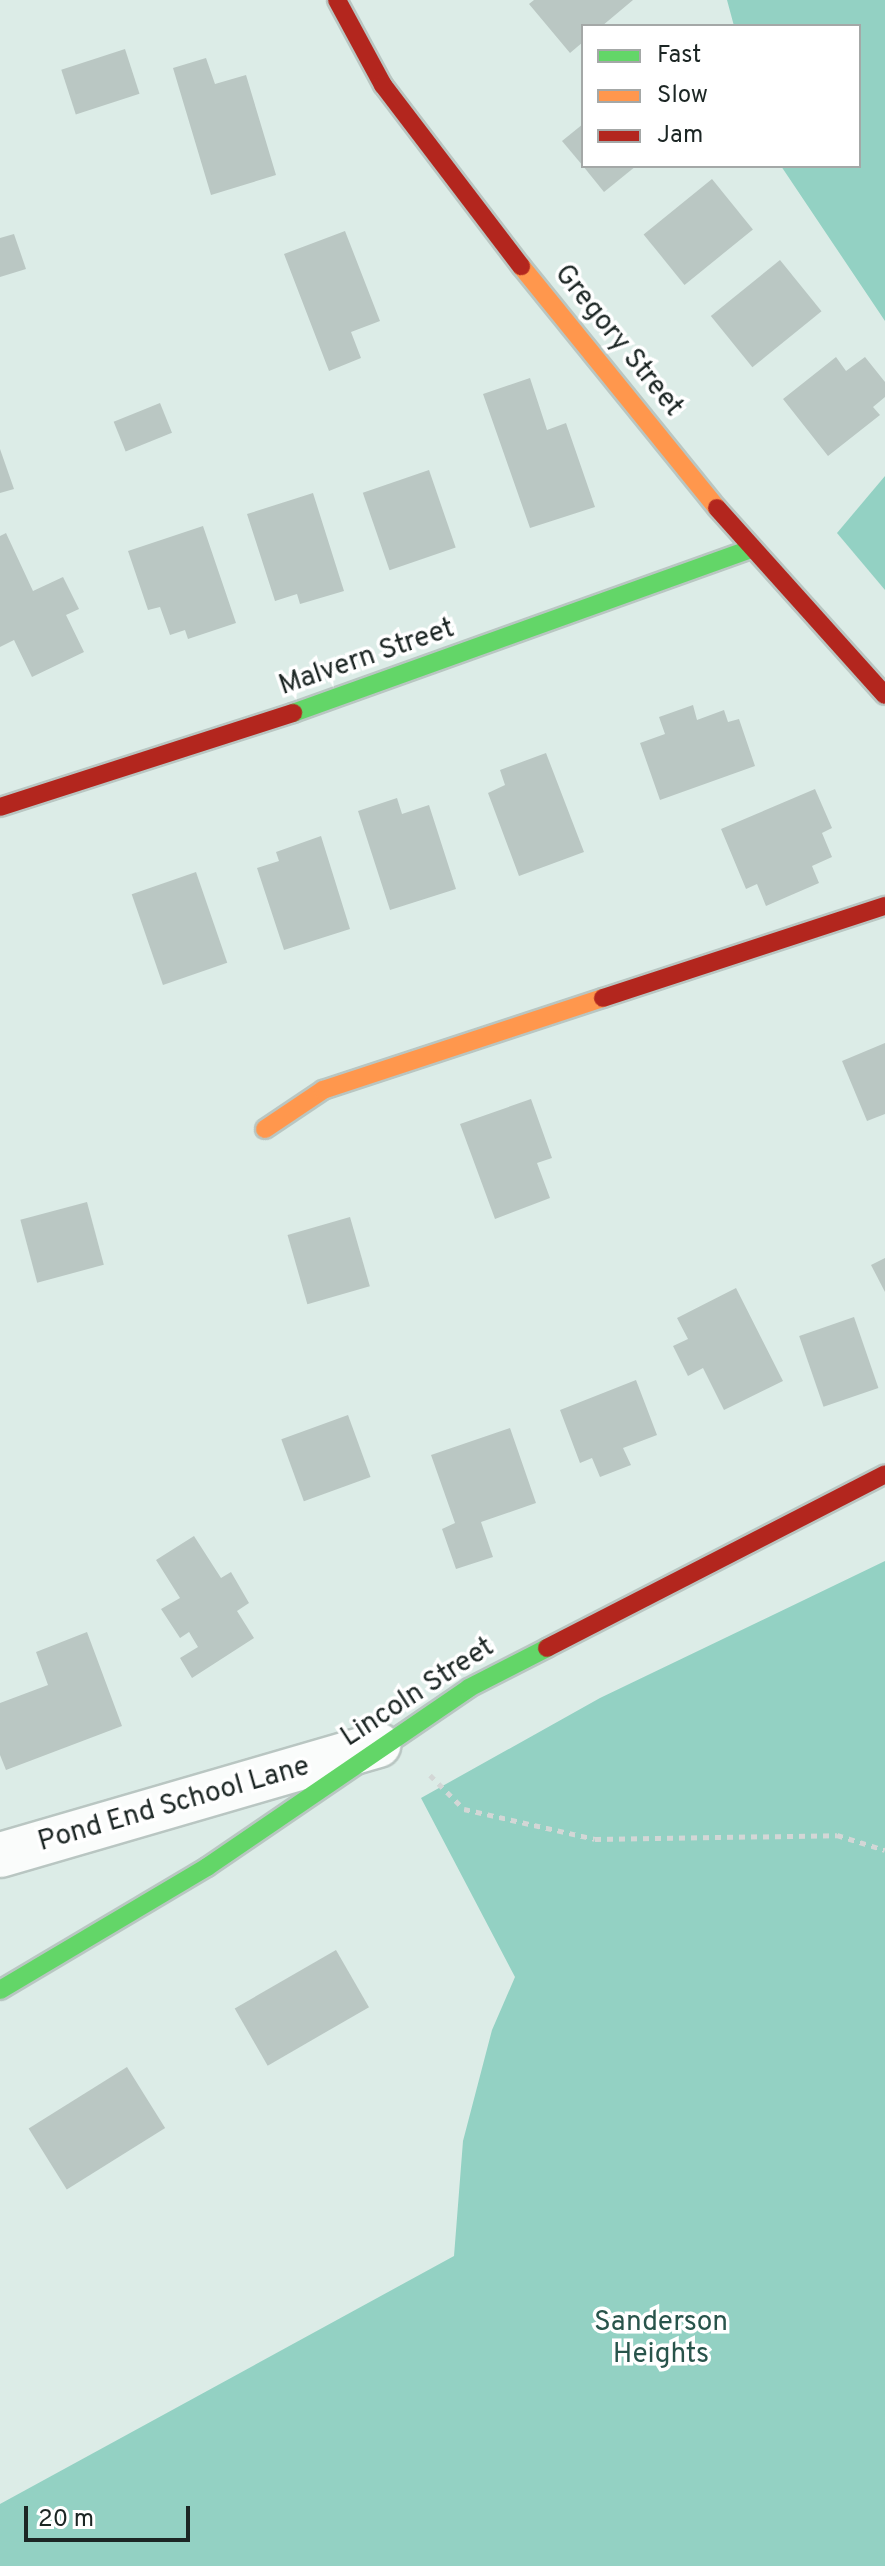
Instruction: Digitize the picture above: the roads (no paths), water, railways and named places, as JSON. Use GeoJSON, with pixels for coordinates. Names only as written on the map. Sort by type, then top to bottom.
{"type":"FeatureCollection","features":[{"type":"Feature","properties":{"kind":"street","name":"Gregory Street"},"geometry":{"type":"LineString","coordinates":[[337,0],[383,85],[474,211],[628,394],[749,550],[885,695]]}},
{"type":"Feature","properties":{"kind":"street","name":"Malvern Street"},"geometry":{"type":"LineString","coordinates":[[0,807],[389,682],[749,550]]}},
{"type":"Feature","properties":{"kind":"street"},"geometry":{"type":"LineString","coordinates":[[265,1129],[323,1090],[885,906]]}},
{"type":"Feature","properties":{"kind":"street","name":"Lincoln Street"},"geometry":{"type":"LineString","coordinates":[[0,1990],[207,1867],[469,1688],[885,1474]]}},
{"type":"Feature","properties":{"kind":"street","name":"Pond End School Lane"},"geometry":{"type":"LineString","coordinates":[[0,1855],[394,1740]]}},
{"type":"Feature","properties":{"kind":"park label","name":"Sanderson Heights"},"geometry":{"type":"Point","coordinates":[661,2339]}}]}
